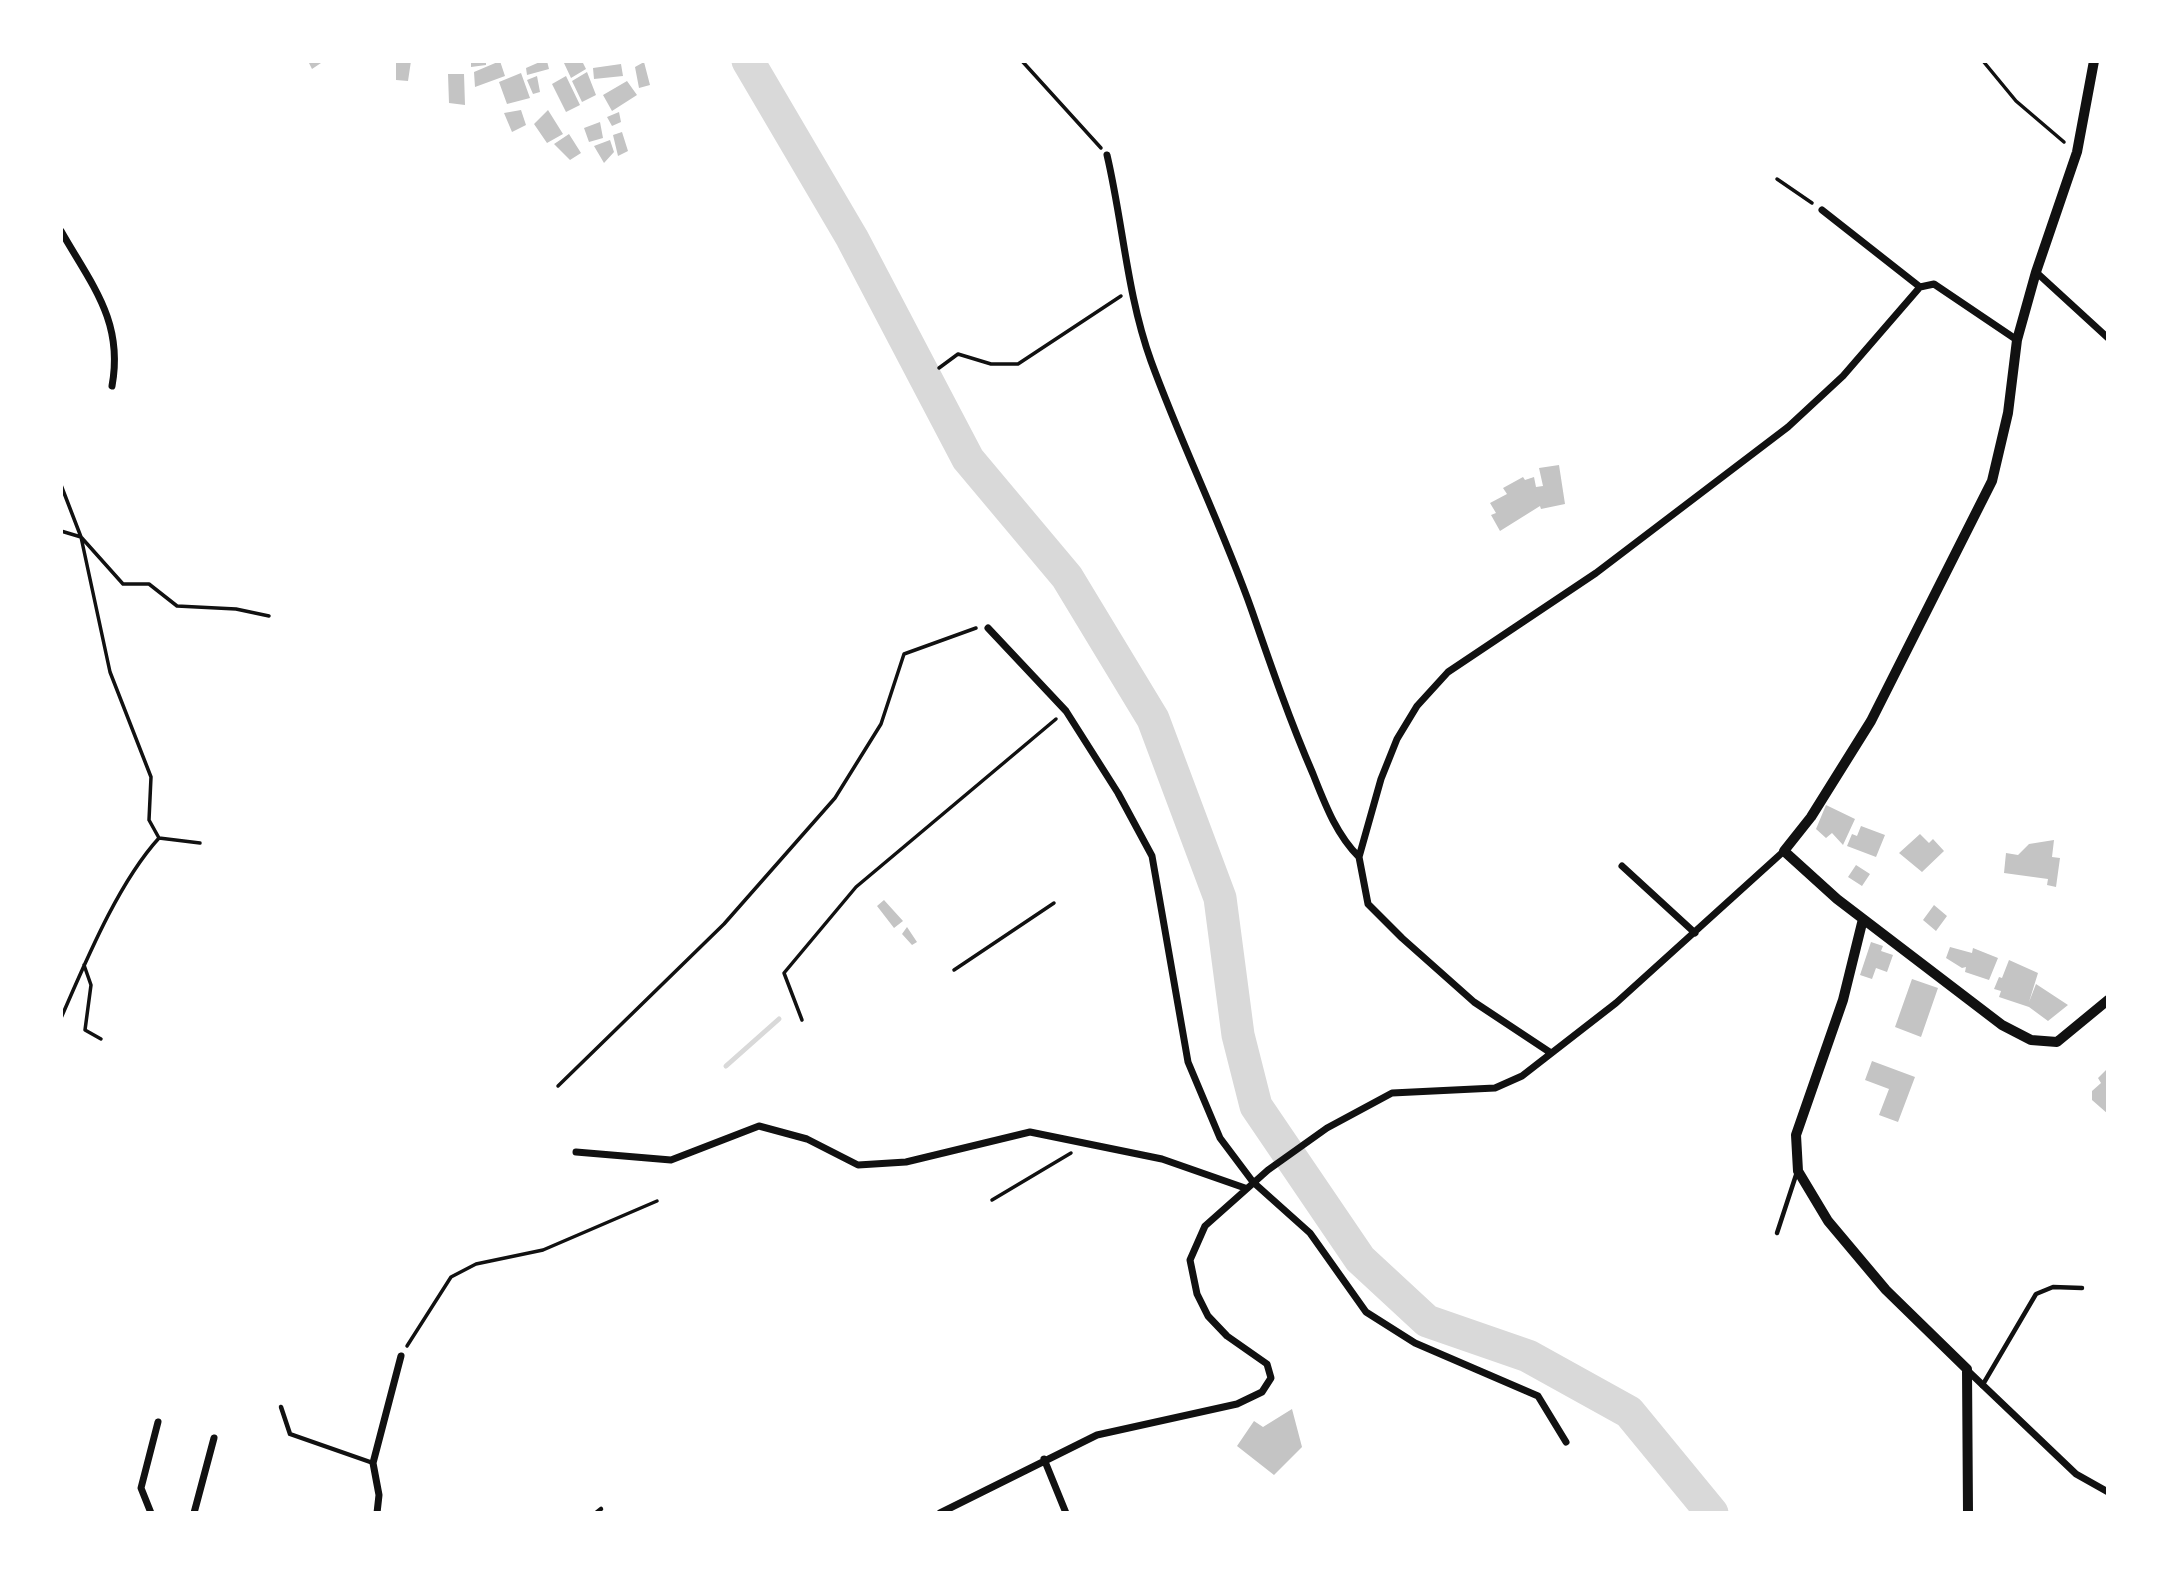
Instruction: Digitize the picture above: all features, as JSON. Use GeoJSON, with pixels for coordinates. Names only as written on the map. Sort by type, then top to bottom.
{"type":"FeatureCollection","features":[{"type":"Feature","properties":{"kind":"street"},"geometry":{"type":"LineString","coordinates":[[940,1513],[1097,1435],[1237,1404],[1262,1391],[1271,1378],[1267,1364],[1227,1336],[1208,1316],[1197,1294],[1191,1261],[1205,1226],[1245,1188],[1327,1128],[1392,1093],[1495,1088],[1522,1076],[1616,1003],[1784,851],[1811,817],[1871,721],[1992,481],[2008,413],[2017,340],[2036,272],[2077,152],[2094,61]]}},
{"type":"Feature","properties":{"kind":"street"},"geometry":{"type":"LineString","coordinates":[[1107,155],[1121,212],[1132,289],[1151,359],[1200,485],[1228,542],[1291,722],[1332,819],[1346,844],[1359,857]]}},
{"type":"Feature","properties":{"kind":"street"},"geometry":{"type":"LineString","coordinates":[[1822,210],[1920,287]]}},
{"type":"Feature","properties":{"kind":"street"},"geometry":{"type":"LineString","coordinates":[[61,231],[107,313],[115,341],[111,386]]}},
{"type":"Feature","properties":{"kind":"street"},"geometry":{"type":"LineString","coordinates":[[2036,272],[2108,338]]}},
{"type":"Feature","properties":{"kind":"street"},"geometry":{"type":"LineString","coordinates":[[1551,1053],[1474,1002],[1402,939],[1368,904],[1359,857],[1381,779],[1398,739],[1417,706],[1448,672],[1596,573],[1787,427],[1843,376],[1920,287],[1934,284],[2017,340]]}},
{"type":"Feature","properties":{"kind":"street"},"geometry":{"type":"LineString","coordinates":[[988,628],[1066,710],[1118,793],[1152,856],[1188,1062],[1220,1138],[1254,1182],[1310,1233],[1366,1312],[1415,1343],[1538,1396],[1566,1442]]}},
{"type":"Feature","properties":{"kind":"street"},"geometry":{"type":"LineString","coordinates":[[1784,851],[1863,919],[2002,1026],[2031,1040],[2057,1042],[2108,1000]]}},
{"type":"Feature","properties":{"kind":"street"},"geometry":{"type":"LineString","coordinates":[[1622,866],[1695,933]]}},
{"type":"Feature","properties":{"kind":"street"},"geometry":{"type":"LineString","coordinates":[[1863,919],[1843,1000],[1796,1135],[1798,1171],[1828,1221],[1872,1273],[1982,1387],[2077,1474],[2108,1492]]}},
{"type":"Feature","properties":{"kind":"street"},"geometry":{"type":"LineString","coordinates":[[576,1152],[671,1160],[759,1126],[807,1139],[858,1165],[906,1162],[1030,1132],[1162,1159],[1245,1188]]}},
{"type":"Feature","properties":{"kind":"street"},"geometry":{"type":"LineString","coordinates":[[377,1513],[379,1494],[373,1463],[401,1356]]}},
{"type":"Feature","properties":{"kind":"street"},"geometry":{"type":"LineString","coordinates":[[1967,1369],[1968,1513]]}},
{"type":"Feature","properties":{"kind":"street"},"geometry":{"type":"LineString","coordinates":[[151,1513],[141,1488],[158,1422]]}},
{"type":"Feature","properties":{"kind":"street"},"geometry":{"type":"LineString","coordinates":[[194,1513],[214,1438]]}},
{"type":"Feature","properties":{"kind":"street"},"geometry":{"type":"LineString","coordinates":[[1044,1459],[1066,1513]]}},
{"type":"Feature","properties":{"kind":"lane"},"geometry":{"type":"LineString","coordinates":[[1777,1233],[1798,1171]]}},
{"type":"Feature","properties":{"kind":"lane"},"geometry":{"type":"LineString","coordinates":[[1982,1387],[2036,1294],[2053,1287],[2082,1289]]}},
{"type":"Feature","properties":{"kind":"lane"},"geometry":{"type":"LineString","coordinates":[[282,1407],[289,1434],[373,1463]]}},
{"type":"Feature","properties":{"kind":"path"},"geometry":{"type":"LineString","coordinates":[[1022,61],[1107,155]]}},
{"type":"Feature","properties":{"kind":"path"},"geometry":{"type":"LineString","coordinates":[[1983,61],[2016,100],[2077,152]]}},
{"type":"Feature","properties":{"kind":"path"},"geometry":{"type":"LineString","coordinates":[[1777,179],[1822,210]]}},
{"type":"Feature","properties":{"kind":"path"},"geometry":{"type":"LineString","coordinates":[[939,368],[958,354],[991,364],[1018,364],[1132,289]]}},
{"type":"Feature","properties":{"kind":"path"},"geometry":{"type":"LineString","coordinates":[[61,485],[81,537],[110,671],[151,777],[149,820],[159,838]]}},
{"type":"Feature","properties":{"kind":"path"},"geometry":{"type":"LineString","coordinates":[[61,531],[81,537],[123,584],[149,584],[177,606],[236,609],[269,617]]}},
{"type":"Feature","properties":{"kind":"path"},"geometry":{"type":"LineString","coordinates":[[558,1086],[724,924],[835,798],[881,724],[904,654],[982,626],[988,628]]}},
{"type":"Feature","properties":{"kind":"path"},"geometry":{"type":"LineString","coordinates":[[802,1020],[784,973],[856,887],[1066,710]]}},
{"type":"Feature","properties":{"kind":"path"},"geometry":{"type":"LineString","coordinates":[[159,838],[200,843]]}},
{"type":"Feature","properties":{"kind":"path"},"geometry":{"type":"LineString","coordinates":[[61,1018],[84,965],[142,856],[159,838]]}},
{"type":"Feature","properties":{"kind":"path"},"geometry":{"type":"LineString","coordinates":[[954,970],[1054,903]]}},
{"type":"Feature","properties":{"kind":"path"},"geometry":{"type":"LineString","coordinates":[[84,965],[91,985],[85,1030],[101,1039]]}},
{"type":"Feature","properties":{"kind":"path"},"geometry":{"type":"LineString","coordinates":[[992,1200],[1088,1143]]}},
{"type":"Feature","properties":{"kind":"path"},"geometry":{"type":"LineString","coordinates":[[401,1356],[451,1277],[476,1264],[543,1250],[657,1200]]}},
{"type":"Feature","properties":{"kind":"building"},"geometry":{"type":"Polygon","coordinates":[[[308,61],[324,61],[312,69],[308,61]]]}},
{"type":"Feature","properties":{"kind":"building"},"geometry":{"type":"Polygon","coordinates":[[[396,61],[411,61],[408,81],[396,80],[396,61]]]}},
{"type":"Feature","properties":{"kind":"building"},"geometry":{"type":"Polygon","coordinates":[[[471,61],[486,61],[486,65],[471,67],[471,61]]]}},
{"type":"Feature","properties":{"kind":"building"},"geometry":{"type":"Polygon","coordinates":[[[500,61],[505,76],[475,87],[474,72],[500,61]]]}},
{"type":"Feature","properties":{"kind":"building"},"geometry":{"type":"Polygon","coordinates":[[[547,61],[549,69],[527,75],[526,68],[547,61]]]}},
{"type":"Feature","properties":{"kind":"building"},"geometry":{"type":"Polygon","coordinates":[[[582,61],[586,69],[571,78],[564,63],[582,61]]]}},
{"type":"Feature","properties":{"kind":"building"},"geometry":{"type":"Polygon","coordinates":[[[644,62],[650,85],[639,88],[635,67],[644,62]]]}},
{"type":"Feature","properties":{"kind":"building"},"geometry":{"type":"Polygon","coordinates":[[[621,64],[623,76],[594,79],[593,68],[621,64]]]}},
{"type":"Feature","properties":{"kind":"building"},"geometry":{"type":"Polygon","coordinates":[[[587,72],[596,95],[582,102],[572,81],[587,72]]]}},
{"type":"Feature","properties":{"kind":"building"},"geometry":{"type":"Polygon","coordinates":[[[521,73],[530,98],[507,104],[499,82],[521,73]]]}},
{"type":"Feature","properties":{"kind":"building"},"geometry":{"type":"Polygon","coordinates":[[[448,74],[464,74],[465,105],[449,103],[448,74]]]}},
{"type":"Feature","properties":{"kind":"building"},"geometry":{"type":"Polygon","coordinates":[[[537,76],[540,92],[533,94],[527,80],[537,76]]]}},
{"type":"Feature","properties":{"kind":"building"},"geometry":{"type":"Polygon","coordinates":[[[566,76],[580,105],[566,112],[552,84],[566,76]]]}},
{"type":"Feature","properties":{"kind":"building"},"geometry":{"type":"Polygon","coordinates":[[[627,81],[637,95],[612,111],[603,95],[627,81]]]}},
{"type":"Feature","properties":{"kind":"building"},"geometry":{"type":"Polygon","coordinates":[[[521,110],[526,125],[512,132],[504,113],[521,110]]]}},
{"type":"Feature","properties":{"kind":"building"},"geometry":{"type":"Polygon","coordinates":[[[548,110],[563,134],[547,143],[534,124],[548,110]]]}},
{"type":"Feature","properties":{"kind":"building"},"geometry":{"type":"Polygon","coordinates":[[[619,112],[621,122],[612,126],[607,117],[619,112]]]}},
{"type":"Feature","properties":{"kind":"building"},"geometry":{"type":"Polygon","coordinates":[[[600,122],[603,138],[589,142],[584,128],[600,122]]]}},
{"type":"Feature","properties":{"kind":"building"},"geometry":{"type":"Polygon","coordinates":[[[622,132],[628,151],[618,156],[613,135],[622,132]]]}},
{"type":"Feature","properties":{"kind":"building"},"geometry":{"type":"Polygon","coordinates":[[[569,134],[581,153],[570,160],[554,144],[569,134]]]}},
{"type":"Feature","properties":{"kind":"building"},"geometry":{"type":"Polygon","coordinates":[[[610,140],[614,152],[604,163],[594,146],[610,140]]]}},
{"type":"Feature","properties":{"kind":"building"},"geometry":{"type":"Polygon","coordinates":[[[1559,465],[1565,504],[1541,509],[1540,506],[1500,531],[1491,515],[1496,513],[1490,503],[1507,494],[1503,488],[1523,477],[1525,480],[1534,477],[1536,487],[1543,486],[1539,468],[1559,465]]]}},
{"type":"Feature","properties":{"kind":"building"},"geometry":{"type":"Polygon","coordinates":[[[1826,805],[1855,819],[1843,845],[1832,833],[1826,838],[1816,829],[1826,805]]]}},
{"type":"Feature","properties":{"kind":"building"},"geometry":{"type":"Polygon","coordinates":[[[1861,826],[1885,835],[1876,857],[1847,846],[1852,834],[1857,836],[1861,826]]]}},
{"type":"Feature","properties":{"kind":"building"},"geometry":{"type":"Polygon","coordinates":[[[1920,834],[1929,843],[1933,839],[1944,851],[1922,872],[1899,853],[1920,834]]]}},
{"type":"Feature","properties":{"kind":"building"},"geometry":{"type":"Polygon","coordinates":[[[2054,840],[2052,857],[2060,858],[2056,887],[2047,885],[2048,879],[2004,873],[2006,853],[2018,855],[2029,844],[2054,840]]]}},
{"type":"Feature","properties":{"kind":"building"},"geometry":{"type":"Polygon","coordinates":[[[1856,865],[1870,874],[1862,886],[1848,877],[1856,865]]]}},
{"type":"Feature","properties":{"kind":"building"},"geometry":{"type":"Polygon","coordinates":[[[884,900],[903,921],[894,928],[877,906],[884,900]]]}},
{"type":"Feature","properties":{"kind":"building"},"geometry":{"type":"Polygon","coordinates":[[[1934,905],[1947,916],[1936,931],[1923,920],[1934,905]]]}},
{"type":"Feature","properties":{"kind":"building"},"geometry":{"type":"Polygon","coordinates":[[[907,927],[917,942],[912,945],[902,934],[907,927]]]}},
{"type":"Feature","properties":{"kind":"building"},"geometry":{"type":"Polygon","coordinates":[[[1871,942],[1883,946],[1881,951],[1893,955],[1887,972],[1876,968],[1872,979],[1860,975],[1871,942]]]}},
{"type":"Feature","properties":{"kind":"building"},"geometry":{"type":"Polygon","coordinates":[[[1950,947],[1972,953],[1973,948],[1998,958],[1989,980],[1965,972],[1966,967],[1962,968],[1946,958],[1950,947]]]}},
{"type":"Feature","properties":{"kind":"building"},"geometry":{"type":"Polygon","coordinates":[[[2009,960],[2038,973],[2029,1002],[2036,984],[2068,1005],[2048,1021],[2029,1007],[1999,997],[2001,991],[1994,989],[2009,960]]]}},
{"type":"Feature","properties":{"kind":"building"},"geometry":{"type":"Polygon","coordinates":[[[1912,979],[1938,988],[1921,1037],[1895,1027],[1912,979]]]}},
{"type":"Feature","properties":{"kind":"building"},"geometry":{"type":"Polygon","coordinates":[[[1872,1061],[1915,1077],[1898,1122],[1879,1115],[1889,1089],[1865,1080],[1872,1061]]]}},
{"type":"Feature","properties":{"kind":"building"},"geometry":{"type":"Polygon","coordinates":[[[2108,1068],[2108,1114],[2092,1100],[2092,1091],[2101,1083],[2098,1078],[2108,1068]]]}},
{"type":"Feature","properties":{"kind":"building"},"geometry":{"type":"Polygon","coordinates":[[[1292,1409],[1302,1447],[1274,1475],[1237,1446],[1254,1421],[1263,1427],[1292,1409]]]}},
{"type":"Feature","properties":{"kind":"waterway"},"geometry":{"type":"LineString","coordinates":[[748,61],[852,238],[968,459],[1067,577],[1153,719],[1220,898],[1238,1035],[1256,1106],[1360,1259],[1427,1321],[1528,1356],[1629,1412],[1712,1513]]}},
{"type":"Feature","properties":{"kind":"waterway"},"geometry":{"type":"LineString","coordinates":[[726,1066],[779,1019]]}}]}
